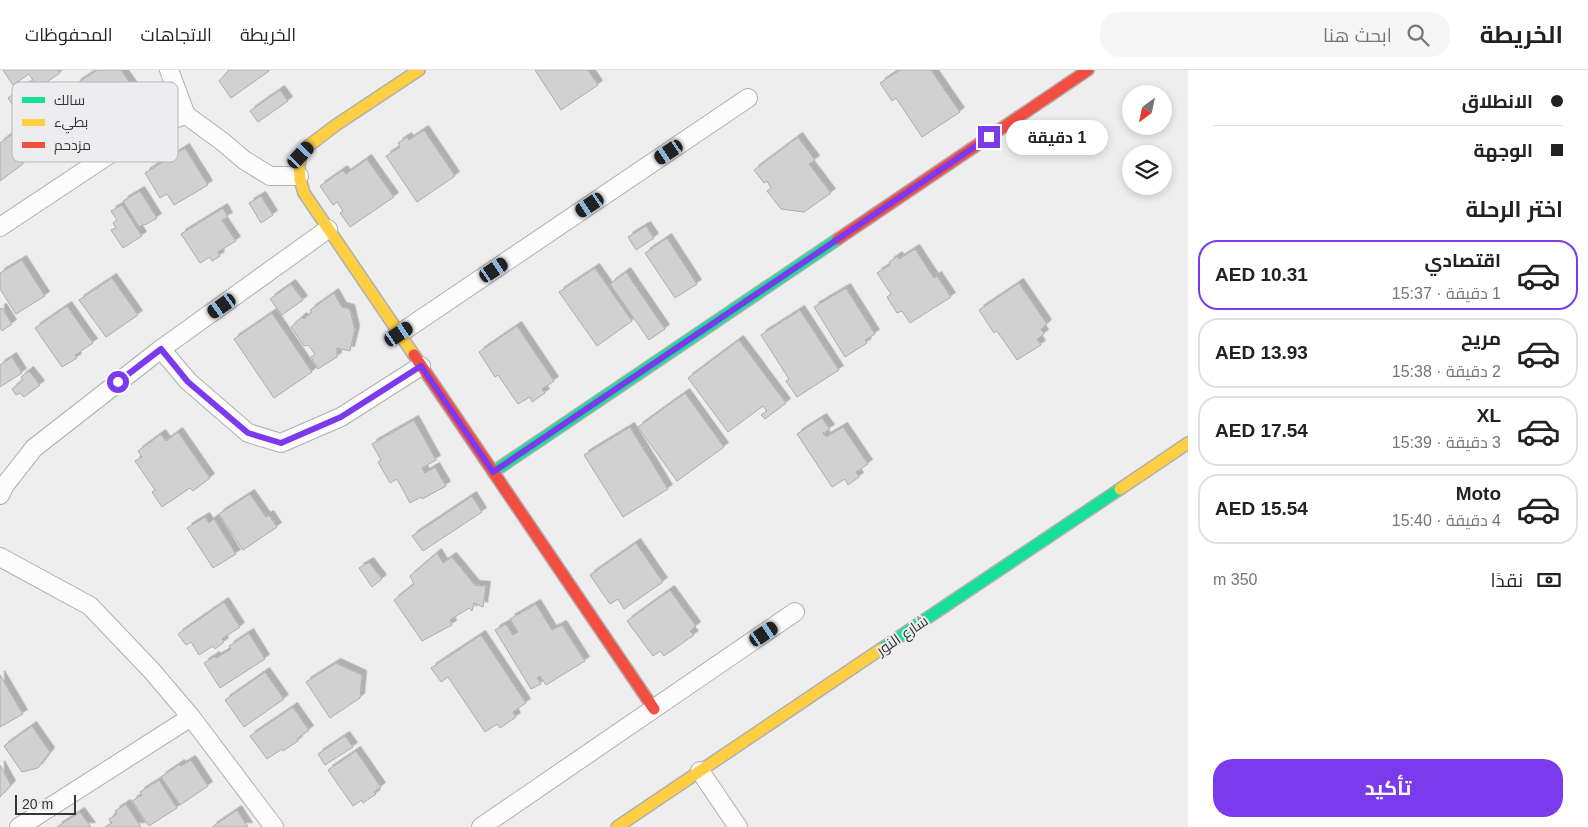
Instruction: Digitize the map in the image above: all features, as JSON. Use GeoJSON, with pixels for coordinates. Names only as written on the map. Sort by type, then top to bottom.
{"type":"FeatureCollection","features":[{"type":"Feature","properties":{"kind":"street"},"geometry":{"type":"LineString","coordinates":[[169,70],[174,82]]}},
{"type":"Feature","properties":{"kind":"street"},"geometry":{"type":"LineString","coordinates":[[418,70],[318,138],[301,155],[299,176],[304,193],[654,709]]}},
{"type":"Feature","properties":{"kind":"street"},"geometry":{"type":"LineString","coordinates":[[493,472],[1088,70]]}},
{"type":"Feature","properties":{"kind":"street"},"geometry":{"type":"LineString","coordinates":[[178,94],[186,115],[244,160],[270,176],[299,176]]}},
{"type":"Feature","properties":{"kind":"street"},"geometry":{"type":"LineString","coordinates":[[399,334],[748,98]]}},
{"type":"Feature","properties":{"kind":"street"},"geometry":{"type":"LineString","coordinates":[[178,118],[186,115]]}},
{"type":"Feature","properties":{"kind":"street"},"geometry":{"type":"LineString","coordinates":[[0,227],[98,162]]}},
{"type":"Feature","properties":{"kind":"street"},"geometry":{"type":"LineString","coordinates":[[0,495],[34,448],[161,349],[328,230]]}},
{"type":"Feature","properties":{"kind":"street"},"geometry":{"type":"LineString","coordinates":[[161,349],[188,382],[248,433],[281,443],[341,417],[421,366]]}},
{"type":"Feature","properties":{"kind":"street","name":"شارع النور"},"geometry":{"type":"LineString","coordinates":[[617,827],[1188,443]]}},
{"type":"Feature","properties":{"kind":"street"},"geometry":{"type":"LineString","coordinates":[[0,557],[90,606],[152,671],[191,717],[274,827]]}},
{"type":"Feature","properties":{"kind":"street"},"geometry":{"type":"LineString","coordinates":[[481,827],[796,612]]}},
{"type":"Feature","properties":{"kind":"street"},"geometry":{"type":"LineString","coordinates":[[19,827],[191,717]]}},
{"type":"Feature","properties":{"kind":"street"},"geometry":{"type":"LineString","coordinates":[[700,771],[738,827]]}},
{"type":"Feature","properties":{"kind":"building"},"geometry":{"type":"Polygon","coordinates":[[[3,70],[58,70],[60,73],[47,82],[34,82],[29,74],[12,84],[3,70]]]}},
{"type":"Feature","properties":{"kind":"building"},"geometry":{"type":"Polygon","coordinates":[[[97,70],[121,70],[129,82],[79,82],[97,70]]]}},
{"type":"Feature","properties":{"kind":"building"},"geometry":{"type":"Polygon","coordinates":[[[229,70],[269,71],[231,98],[219,81],[229,70]]]}},
{"type":"Feature","properties":{"kind":"building"},"geometry":{"type":"Polygon","coordinates":[[[535,70],[588,70],[598,85],[561,110],[535,70]]]}},
{"type":"Feature","properties":{"kind":"building"},"geometry":{"type":"Polygon","coordinates":[[[900,70],[931,70],[960,112],[922,137],[896,98],[892,101],[880,83],[900,70]]]}},
{"type":"Feature","properties":{"kind":"building"},"geometry":{"type":"Polygon","coordinates":[[[280,90],[288,101],[258,122],[250,111],[280,90]]]}},
{"type":"Feature","properties":{"kind":"building"},"geometry":{"type":"Polygon","coordinates":[[[12,95],[12,104],[8,98],[12,95]]]}},
{"type":"Feature","properties":{"kind":"building"},"geometry":{"type":"Polygon","coordinates":[[[424,130],[455,176],[417,202],[386,156],[400,147],[398,143],[407,137],[409,140],[424,130]]]}},
{"type":"Feature","properties":{"kind":"building"},"geometry":{"type":"Polygon","coordinates":[[[12,134],[12,162],[22,162],[23,164],[0,181],[0,143],[12,134]]]}},
{"type":"Feature","properties":{"kind":"building"},"geometry":{"type":"Polygon","coordinates":[[[798,137],[815,160],[809,164],[831,193],[804,212],[781,209],[767,191],[771,188],[767,181],[764,183],[754,170],[798,137]]]}},
{"type":"Feature","properties":{"kind":"building"},"geometry":{"type":"Polygon","coordinates":[[[185,148],[208,185],[174,205],[167,194],[160,198],[145,173],[163,162],[178,162],[178,152],[185,148]]]}},
{"type":"Feature","properties":{"kind":"building"},"geometry":{"type":"Polygon","coordinates":[[[367,159],[394,197],[350,227],[340,213],[343,211],[337,202],[333,205],[320,186],[343,170],[346,174],[367,159]]]}},
{"type":"Feature","properties":{"kind":"building"},"geometry":{"type":"Polygon","coordinates":[[[140,191],[157,218],[139,227],[123,201],[140,191]]]}},
{"type":"Feature","properties":{"kind":"building"},"geometry":{"type":"Polygon","coordinates":[[[261,196],[273,215],[261,223],[249,203],[261,196]]]}},
{"type":"Feature","properties":{"kind":"building"},"geometry":{"type":"Polygon","coordinates":[[[122,205],[142,236],[123,248],[111,230],[116,228],[113,223],[117,220],[111,211],[122,205]]]}},
{"type":"Feature","properties":{"kind":"building"},"geometry":{"type":"Polygon","coordinates":[[[223,208],[228,217],[222,220],[236,241],[218,252],[220,256],[212,261],[210,257],[200,263],[181,234],[223,208]]]}},
{"type":"Feature","properties":{"kind":"building"},"geometry":{"type":"Polygon","coordinates":[[[646,226],[654,238],[636,250],[628,237],[646,226]]]}},
{"type":"Feature","properties":{"kind":"building"},"geometry":{"type":"Polygon","coordinates":[[[667,238],[697,284],[675,298],[645,253],[667,238]]]}},
{"type":"Feature","properties":{"kind":"building"},"geometry":{"type":"Polygon","coordinates":[[[915,249],[934,278],[937,276],[951,297],[910,323],[902,311],[897,313],[887,297],[891,294],[877,273],[890,265],[889,262],[898,256],[899,259],[915,249]]]}},
{"type":"Feature","properties":{"kind":"building"},"geometry":{"type":"Polygon","coordinates":[[[22,260],[45,296],[16,314],[0,289],[0,273],[22,260]]]}},
{"type":"Feature","properties":{"kind":"building"},"geometry":{"type":"Polygon","coordinates":[[[595,268],[632,321],[597,346],[559,292],[595,268]]]}},
{"type":"Feature","properties":{"kind":"building"},"geometry":{"type":"Polygon","coordinates":[[[626,272],[665,329],[649,340],[610,284],[626,272]]]}},
{"type":"Feature","properties":{"kind":"building"},"geometry":{"type":"Polygon","coordinates":[[[112,278],[138,315],[106,337],[79,300],[112,278]]]}},
{"type":"Feature","properties":{"kind":"building"},"geometry":{"type":"Polygon","coordinates":[[[1019,283],[1047,324],[1041,329],[1044,334],[1037,339],[1041,345],[1017,360],[997,331],[994,333],[979,310],[1019,283]]]}},
{"type":"Feature","properties":{"kind":"building"},"geometry":{"type":"Polygon","coordinates":[[[291,284],[303,300],[282,315],[270,299],[291,284]]]}},
{"type":"Feature","properties":{"kind":"building"},"geometry":{"type":"Polygon","coordinates":[[[846,288],[875,334],[865,340],[867,343],[845,357],[814,307],[846,288]]]}},
{"type":"Feature","properties":{"kind":"building"},"geometry":{"type":"Polygon","coordinates":[[[334,293],[342,307],[350,309],[355,330],[350,351],[337,348],[337,357],[318,369],[311,357],[315,354],[308,345],[304,346],[291,327],[302,317],[304,319],[312,312],[310,310],[334,293]]]}},
{"type":"Feature","properties":{"kind":"building"},"geometry":{"type":"Polygon","coordinates":[[[67,306],[93,343],[75,355],[77,358],[62,367],[35,328],[67,306]]]}},
{"type":"Feature","properties":{"kind":"building"},"geometry":{"type":"Polygon","coordinates":[[[2,308],[12,324],[2,331],[0,328],[0,309],[2,308]]]}},
{"type":"Feature","properties":{"kind":"building"},"geometry":{"type":"Polygon","coordinates":[[[800,310],[839,370],[797,397],[786,381],[789,379],[761,335],[800,310]]]}},
{"type":"Feature","properties":{"kind":"building"},"geometry":{"type":"Polygon","coordinates":[[[272,313],[312,372],[274,398],[234,339],[272,313]]]}},
{"type":"Feature","properties":{"kind":"building"},"geometry":{"type":"Polygon","coordinates":[[[517,326],[554,381],[542,389],[545,393],[532,402],[530,397],[518,404],[498,375],[495,377],[479,352],[517,326]]]}},
{"type":"Feature","properties":{"kind":"building"},"geometry":{"type":"Polygon","coordinates":[[[739,340],[786,403],[765,419],[761,415],[767,411],[763,406],[728,432],[688,378],[739,340]]]}},
{"type":"Feature","properties":{"kind":"building"},"geometry":{"type":"Polygon","coordinates":[[[12,357],[22,373],[0,387],[0,365],[12,357]]]}},
{"type":"Feature","properties":{"kind":"building"},"geometry":{"type":"Polygon","coordinates":[[[29,371],[40,385],[24,397],[20,393],[16,395],[12,389],[23,380],[21,377],[29,371]]]}},
{"type":"Feature","properties":{"kind":"building"},"geometry":{"type":"Polygon","coordinates":[[[685,393],[724,447],[677,481],[638,427],[685,393]]]}},
{"type":"Feature","properties":{"kind":"building"},"geometry":{"type":"Polygon","coordinates":[[[822,418],[830,429],[823,433],[826,437],[843,427],[868,464],[856,472],[859,477],[848,485],[845,479],[832,487],[797,434],[822,418]]]}},
{"type":"Feature","properties":{"kind":"building"},"geometry":{"type":"Polygon","coordinates":[[[414,420],[436,460],[422,468],[425,473],[435,467],[446,486],[422,499],[421,497],[410,503],[397,479],[390,483],[378,462],[381,460],[372,444],[414,420]]]}},
{"type":"Feature","properties":{"kind":"building"},"geometry":{"type":"Polygon","coordinates":[[[630,427],[668,489],[623,517],[584,455],[630,427]]]}},
{"type":"Feature","properties":{"kind":"building"},"geometry":{"type":"Polygon","coordinates":[[[178,432],[210,478],[193,491],[190,488],[162,507],[152,492],[155,490],[135,461],[142,457],[138,451],[161,434],[166,441],[178,432]]]}},
{"type":"Feature","properties":{"kind":"building"},"geometry":{"type":"Polygon","coordinates":[[[250,494],[266,517],[269,515],[277,527],[243,550],[219,514],[250,494]]]}},
{"type":"Feature","properties":{"kind":"building"},"geometry":{"type":"Polygon","coordinates":[[[472,496],[482,512],[423,551],[412,536],[472,496]]]}},
{"type":"Feature","properties":{"kind":"building"},"geometry":{"type":"Polygon","coordinates":[[[205,517],[209,523],[214,519],[236,554],[213,568],[187,528],[205,517]]]}},
{"type":"Feature","properties":{"kind":"building"},"geometry":{"type":"Polygon","coordinates":[[[636,543],[663,582],[624,609],[618,599],[610,604],[590,575],[636,543]]]}},
{"type":"Feature","properties":{"kind":"building"},"geometry":{"type":"Polygon","coordinates":[[[437,553],[443,563],[452,557],[475,585],[486,586],[483,607],[474,603],[472,611],[469,608],[450,620],[452,625],[422,641],[394,600],[414,584],[410,576],[437,553]]]}},
{"type":"Feature","properties":{"kind":"building"},"geometry":{"type":"Polygon","coordinates":[[[369,562],[382,579],[372,587],[359,568],[369,562]]]}},
{"type":"Feature","properties":{"kind":"building"},"geometry":{"type":"Polygon","coordinates":[[[670,590],[696,626],[690,631],[694,635],[664,656],[660,651],[653,656],[627,621],[670,590]]]}},
{"type":"Feature","properties":{"kind":"building"},"geometry":{"type":"Polygon","coordinates":[[[224,602],[240,627],[222,639],[224,642],[215,649],[213,646],[199,655],[191,642],[186,645],[178,634],[224,602]]]}},
{"type":"Feature","properties":{"kind":"building"},"geometry":{"type":"Polygon","coordinates":[[[536,604],[552,630],[562,625],[585,661],[546,685],[540,676],[537,678],[541,684],[531,689],[495,630],[506,624],[513,635],[518,632],[510,619],[536,604]]]}},
{"type":"Feature","properties":{"kind":"building"},"geometry":{"type":"Polygon","coordinates":[[[249,633],[265,659],[220,688],[204,663],[231,649],[229,646],[249,633]]]}},
{"type":"Feature","properties":{"kind":"building"},"geometry":{"type":"Polygon","coordinates":[[[481,635],[526,703],[513,712],[516,717],[500,728],[497,724],[485,732],[448,677],[441,682],[431,668],[481,635]]]}},
{"type":"Feature","properties":{"kind":"building"},"geometry":{"type":"Polygon","coordinates":[[[336,663],[362,675],[360,698],[330,718],[306,682],[336,663]]]}},
{"type":"Feature","properties":{"kind":"building"},"geometry":{"type":"Polygon","coordinates":[[[265,672],[284,699],[244,727],[225,700],[265,672]]]}},
{"type":"Feature","properties":{"kind":"building"},"geometry":{"type":"Polygon","coordinates":[[[0,675],[23,714],[0,727],[0,675]]]}},
{"type":"Feature","properties":{"kind":"building"},"geometry":{"type":"Polygon","coordinates":[[[293,707],[309,730],[297,739],[298,741],[267,759],[250,736],[293,707]]]}},
{"type":"Feature","properties":{"kind":"building"},"geometry":{"type":"Polygon","coordinates":[[[32,726],[50,752],[38,768],[22,772],[4,746],[32,726]]]}},
{"type":"Feature","properties":{"kind":"building"},"geometry":{"type":"Polygon","coordinates":[[[345,736],[353,747],[325,765],[318,754],[345,736]]]}},
{"type":"Feature","properties":{"kind":"building"},"geometry":{"type":"Polygon","coordinates":[[[356,751],[381,787],[374,792],[376,794],[363,803],[362,800],[353,806],[328,770],[356,751]]]}},
{"type":"Feature","properties":{"kind":"building"},"geometry":{"type":"Polygon","coordinates":[[[191,760],[208,786],[180,805],[161,777],[180,764],[181,766],[191,760]]]}},
{"type":"Feature","properties":{"kind":"building"},"geometry":{"type":"Polygon","coordinates":[[[0,765],[11,785],[0,797],[0,765]]]}},
{"type":"Feature","properties":{"kind":"building"},"geometry":{"type":"Polygon","coordinates":[[[159,780],[177,808],[149,826],[132,801],[142,795],[140,792],[159,780]]]}},
{"type":"Feature","properties":{"kind":"building"},"geometry":{"type":"Polygon","coordinates":[[[126,804],[141,827],[105,827],[112,823],[109,819],[117,814],[115,811],[126,804]]]}},
{"type":"Feature","properties":{"kind":"building"},"geometry":{"type":"Polygon","coordinates":[[[237,810],[248,827],[212,827],[237,810]]]}},
{"type":"Feature","properties":{"kind":"building"},"geometry":{"type":"Polygon","coordinates":[[[80,812],[91,827],[57,827],[80,812]]]}},
{"type":"Feature","properties":{"kind":"traffic: fast"},"geometry":{"type":"LineString","coordinates":[[493,472],[838,239]]}},
{"type":"Feature","properties":{"kind":"traffic: fast"},"geometry":{"type":"LineString","coordinates":[[881,649],[1120,489]]}},
{"type":"Feature","properties":{"kind":"traffic: slow"},"geometry":{"type":"LineString","coordinates":[[414,355],[304,193],[299,165],[301,155],[307,147],[336,125],[419,70]]}},
{"type":"Feature","properties":{"kind":"traffic: slow"},"geometry":{"type":"LineString","coordinates":[[1120,489],[1188,443]]}},
{"type":"Feature","properties":{"kind":"traffic: slow"},"geometry":{"type":"LineString","coordinates":[[617,827],[881,649]]}},
{"type":"Feature","properties":{"kind":"traffic: jam"},"geometry":{"type":"LineString","coordinates":[[838,239],[1088,70]]}},
{"type":"Feature","properties":{"kind":"traffic: jam"},"geometry":{"type":"LineString","coordinates":[[414,355],[654,709]]}},
{"type":"Feature","properties":{"kind":"route"},"geometry":{"type":"LineString","coordinates":[[118,382],[161,349],[188,382],[248,433],[281,443],[341,417],[421,366],[493,472],[989,137]]}}]}
